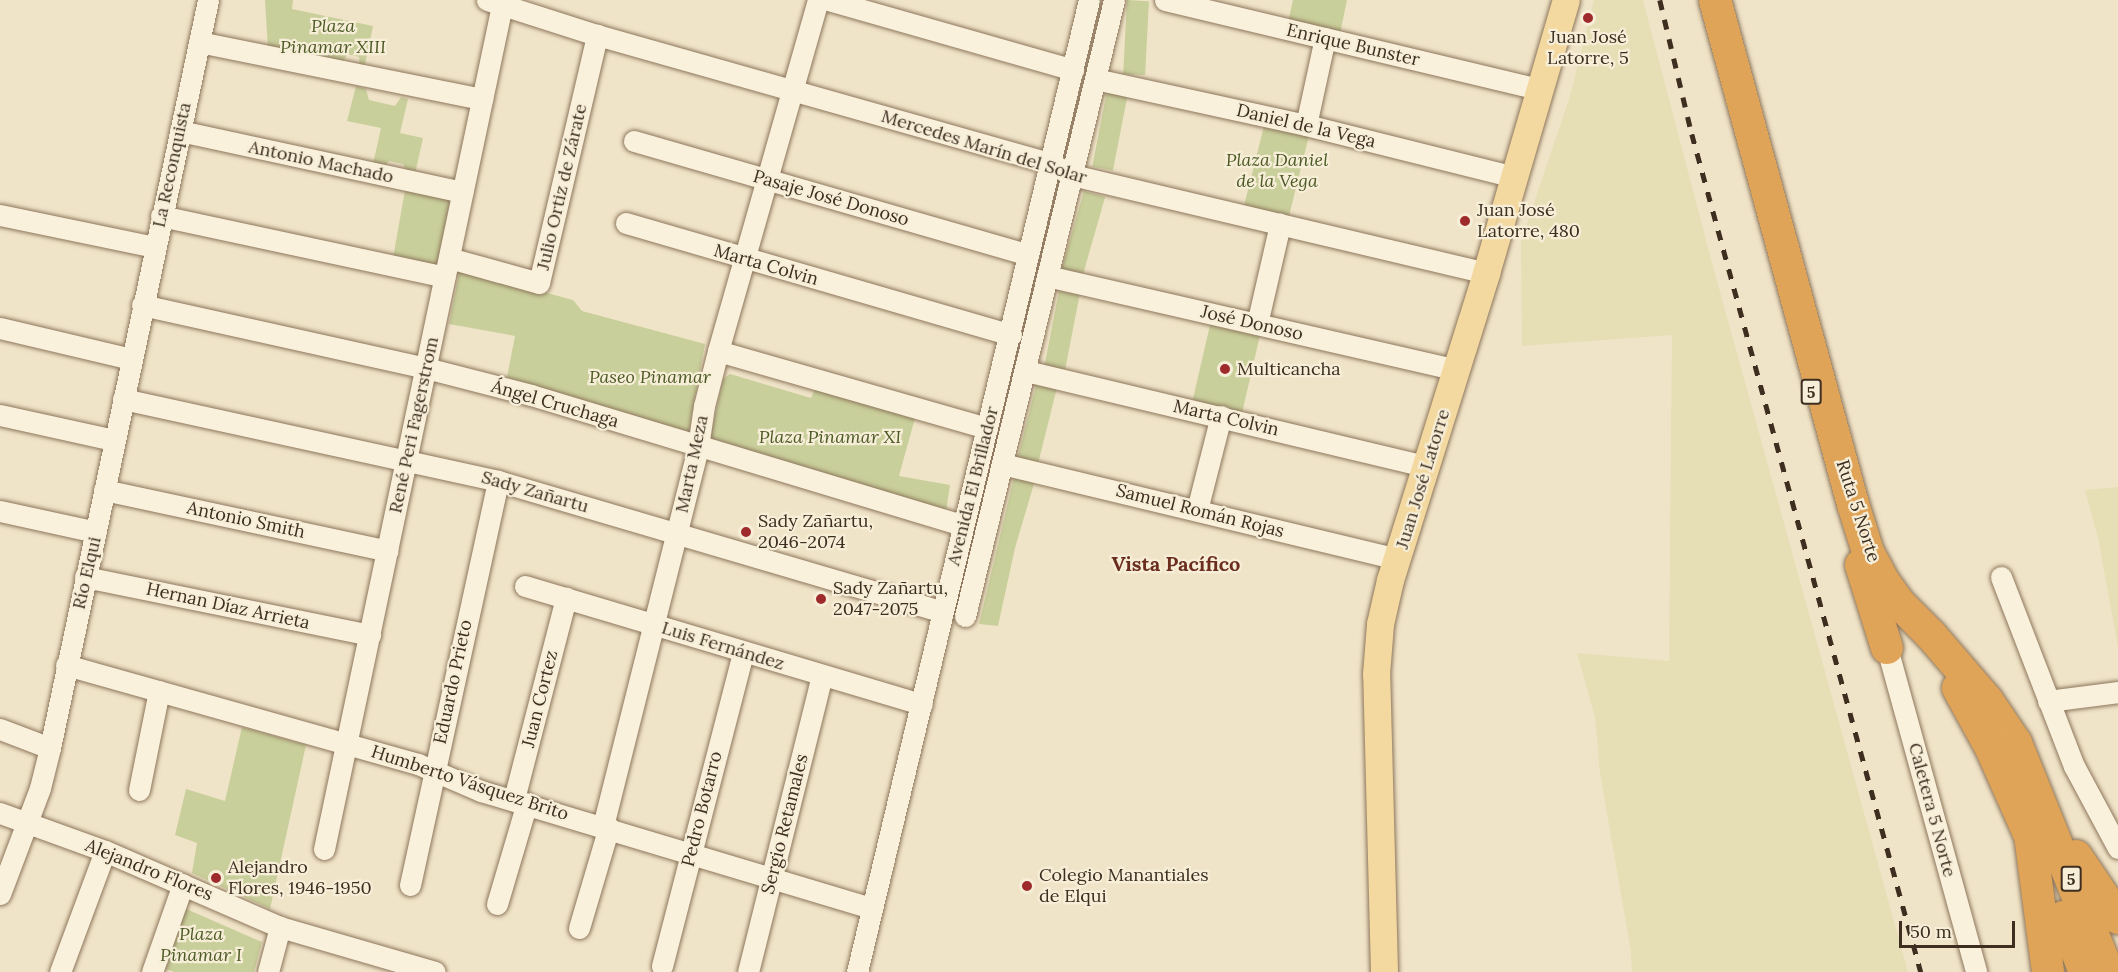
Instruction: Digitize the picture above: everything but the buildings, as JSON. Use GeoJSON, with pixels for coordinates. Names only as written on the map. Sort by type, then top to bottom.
{"type":"FeatureCollection","features":[{"type":"Feature","properties":{"kind":"highway","name":"Ruta 5 Norte"},"geometry":{"type":"LineString","coordinates":[[1704,0],[1843,510],[1858,555],[1880,595],[1959,688],[1991,748],[2030,835],[2085,972]]}},
{"type":"Feature","properties":{"kind":"highway","name":"Ruta 5 Norte"},"geometry":{"type":"LineString","coordinates":[[1715,0],[1853,504],[1869,552],[1884,582],[1899,603],[1931,635],[2006,726],[2016,744],[2108,972]]}},
{"type":"Feature","properties":{"kind":"highway"},"geometry":{"type":"LineString","coordinates":[[1858,555],[1887,648]]}},
{"type":"Feature","properties":{"kind":"highway"},"geometry":{"type":"LineString","coordinates":[[2033,787],[2118,918]]}},
{"type":"Feature","properties":{"kind":"highway"},"geometry":{"type":"LineString","coordinates":[[2030,835],[2048,972]]}},
{"type":"Feature","properties":{"kind":"main road","name":"Juan José Latorre"},"geometry":{"type":"LineString","coordinates":[[1384,972],[1376,674],[1380,624],[1566,0]]}},
{"type":"Feature","properties":{"kind":"street","name":"La Reconquista"},"geometry":{"type":"LineString","coordinates":[[0,215],[155,247],[208,0]]}},
{"type":"Feature","properties":{"kind":"street","name":"Marta Meza"},"geometry":{"type":"LineString","coordinates":[[579,928],[606,827],[698,447],[704,406],[718,351],[818,0]]}},
{"type":"Feature","properties":{"kind":"street"},"geometry":{"type":"LineString","coordinates":[[828,0],[1073,70]]}},
{"type":"Feature","properties":{"kind":"street","name":"Avenida El Brillador"},"geometry":{"type":"LineString","coordinates":[[857,972],[922,704],[943,603],[1011,335],[1089,0]]}},
{"type":"Feature","properties":{"kind":"street","name":"Avenida El Brillador"},"geometry":{"type":"LineString","coordinates":[[964,616],[1026,371],[1114,0]]}},
{"type":"Feature","properties":{"kind":"street","name":"Enrique Bunster"},"geometry":{"type":"LineString","coordinates":[[1165,0],[1540,89]]}},
{"type":"Feature","properties":{"kind":"street","name":"Mercedes Marín del Solar"},"geometry":{"type":"LineString","coordinates":[[498,1],[597,35],[1050,163],[1072,175],[1486,273]]}},
{"type":"Feature","properties":{"kind":"street","name":"René Peri Fagerstrom"},"geometry":{"type":"LineString","coordinates":[[324,849],[463,192],[482,99],[498,1]]}},
{"type":"Feature","properties":{"kind":"street","name":"Julio Ortiz de Zárate"},"geometry":{"type":"LineString","coordinates":[[161,216],[539,283],[597,35]]}},
{"type":"Feature","properties":{"kind":"street"},"geometry":{"type":"LineString","coordinates":[[1306,125],[1325,38]]}},
{"type":"Feature","properties":{"kind":"street"},"geometry":{"type":"LineString","coordinates":[[199,42],[482,99]]}},
{"type":"Feature","properties":{"kind":"street","name":"Daniel de la Vega"},"geometry":{"type":"LineString","coordinates":[[1095,79],[1306,125],[1515,177]]}},
{"type":"Feature","properties":{"kind":"street","name":"Antonio Machado"},"geometry":{"type":"LineString","coordinates":[[180,131],[463,192]]}},
{"type":"Feature","properties":{"kind":"street","name":"Pasaje José Donoso"},"geometry":{"type":"LineString","coordinates":[[634,141],[1028,255]]}},
{"type":"Feature","properties":{"kind":"street","name":"Marta Colvin"},"geometry":{"type":"LineString","coordinates":[[626,223],[745,260],[1011,335]]}},
{"type":"Feature","properties":{"kind":"street"},"geometry":{"type":"LineString","coordinates":[[1257,324],[1280,224]]}},
{"type":"Feature","properties":{"kind":"street","name":"Río Elqui"},"geometry":{"type":"LineString","coordinates":[[0,894],[40,788],[50,748],[155,247]]}},
{"type":"Feature","properties":{"kind":"street","name":"José Donoso"},"geometry":{"type":"LineString","coordinates":[[1047,276],[1456,370]]}},
{"type":"Feature","properties":{"kind":"street","name":"Ángel Cruchaga"},"geometry":{"type":"LineString","coordinates":[[142,305],[426,368],[531,395],[962,525]]}},
{"type":"Feature","properties":{"kind":"street"},"geometry":{"type":"LineString","coordinates":[[0,328],[131,359]]}},
{"type":"Feature","properties":{"kind":"street"},"geometry":{"type":"LineString","coordinates":[[718,351],[987,428]]}},
{"type":"Feature","properties":{"kind":"street","name":"Marta Colvin"},"geometry":{"type":"LineString","coordinates":[[1026,371],[1426,466]]}},
{"type":"Feature","properties":{"kind":"street","name":"Sady Zañartu"},"geometry":{"type":"LineString","coordinates":[[123,399],[407,459],[498,481],[677,534],[943,603]]}},
{"type":"Feature","properties":{"kind":"street"},"geometry":{"type":"LineString","coordinates":[[0,415],[114,440]]}},
{"type":"Feature","properties":{"kind":"street"},"geometry":{"type":"LineString","coordinates":[[1197,510],[1221,416]]}},
{"type":"Feature","properties":{"kind":"street","name":"Samuel Román Rojas"},"geometry":{"type":"LineString","coordinates":[[1002,464],[1398,560]]}},
{"type":"Feature","properties":{"kind":"street","name":"Eduardo Prieto"},"geometry":{"type":"LineString","coordinates":[[410,885],[498,481]]}},
{"type":"Feature","properties":{"kind":"street","name":"Antonio Smith"},"geometry":{"type":"LineString","coordinates":[[104,490],[388,551]]}},
{"type":"Feature","properties":{"kind":"street"},"geometry":{"type":"LineString","coordinates":[[0,511],[96,532]]}},
{"type":"Feature","properties":{"kind":"street"},"geometry":{"type":"LineString","coordinates":[[943,603],[984,530]]}},
{"type":"Feature","properties":{"kind":"street","name":"Hernan Díaz Arrieta"},"geometry":{"type":"LineString","coordinates":[[86,577],[370,635]]}},
{"type":"Feature","properties":{"kind":"street"},"geometry":{"type":"LineString","coordinates":[[2001,577],[2074,766],[2118,848]]}},
{"type":"Feature","properties":{"kind":"street","name":"Luis Fernández"},"geometry":{"type":"LineString","coordinates":[[525,586],[922,704]]}},
{"type":"Feature","properties":{"kind":"street","name":"Juan Cortez"},"geometry":{"type":"LineString","coordinates":[[496,904],[566,598]]}},
{"type":"Feature","properties":{"kind":"street","name":"Caletera 5 Norte"},"geometry":{"type":"LineString","coordinates":[[1887,648],[1976,972]]}},
{"type":"Feature","properties":{"kind":"street","name":"Pedro Botarro"},"geometry":{"type":"LineString","coordinates":[[662,966],[743,652]]}},
{"type":"Feature","properties":{"kind":"street","name":"Humberto Vásquez Brito"},"geometry":{"type":"LineString","coordinates":[[66,665],[434,769],[481,790],[872,908]]}},
{"type":"Feature","properties":{"kind":"street","name":"Sergio Retamales"},"geometry":{"type":"LineString","coordinates":[[748,972],[822,676]]}},
{"type":"Feature","properties":{"kind":"street"},"geometry":{"type":"LineString","coordinates":[[139,790],[159,691]]}},
{"type":"Feature","properties":{"kind":"street"},"geometry":{"type":"LineString","coordinates":[[2048,701],[2118,692]]}},
{"type":"Feature","properties":{"kind":"street"},"geometry":{"type":"LineString","coordinates":[[0,729],[50,748]]}},
{"type":"Feature","properties":{"kind":"street","name":"Alejandro Flores"},"geometry":{"type":"LineString","coordinates":[[0,813],[105,851],[280,927],[435,972]]}},
{"type":"Feature","properties":{"kind":"street"},"geometry":{"type":"LineString","coordinates":[[60,972],[105,851]]}},
{"type":"Feature","properties":{"kind":"street"},"geometry":{"type":"LineString","coordinates":[[152,972],[183,884]]}},
{"type":"Feature","properties":{"kind":"street"},"geometry":{"type":"LineString","coordinates":[[268,972],[280,927]]}},
{"type":"Feature","properties":{"kind":"shaded area"},"geometry":{"type":"Polygon","coordinates":[[[1594,0],[1643,0],[1711,259],[1908,972],[1632,972],[1631,952],[1600,773],[1595,717],[1577,653],[1669,661],[1672,335],[1522,346],[1521,242],[1570,96],[1594,0]]]}},
{"type":"Feature","properties":{"kind":"shaded area"},"geometry":{"type":"Polygon","coordinates":[[[2118,487],[2118,647],[2098,538],[2085,490],[2118,487]]]}},
{"type":"Feature","properties":{"kind":"green space","name":"Plaza Pinamar XIII"},"geometry":{"type":"Polygon","coordinates":[[[265,0],[293,0],[292,9],[373,26],[364,69],[360,69],[359,57],[347,54],[342,65],[318,60],[316,47],[288,40],[282,52],[268,49],[265,0]]]}},
{"type":"Feature","properties":{"kind":"green space"},"geometry":{"type":"Polygon","coordinates":[[[1127,0],[1149,1],[1145,75],[1123,74],[1127,0]]]}},
{"type":"Feature","properties":{"kind":"green space"},"geometry":{"type":"Polygon","coordinates":[[[1293,0],[1347,0],[1340,34],[1288,22],[1293,0]]]}},
{"type":"Feature","properties":{"kind":"green space"},"geometry":{"type":"Polygon","coordinates":[[[356,86],[366,89],[369,100],[395,106],[401,97],[408,99],[400,133],[423,138],[415,174],[407,172],[403,164],[389,161],[384,167],[373,164],[381,128],[347,121],[356,86]]]}},
{"type":"Feature","properties":{"kind":"green space"},"geometry":{"type":"Polygon","coordinates":[[[1107,91],[1128,95],[1113,171],[1092,167],[1107,91]]]}},
{"type":"Feature","properties":{"kind":"green space","name":"Plaza Daniel de la Vega"},"geometry":{"type":"Polygon","coordinates":[[[1264,126],[1309,137],[1289,217],[1244,206],[1264,126]]]}},
{"type":"Feature","properties":{"kind":"green space"},"geometry":{"type":"Polygon","coordinates":[[[405,190],[450,198],[438,267],[393,259],[405,190]]]}},
{"type":"Feature","properties":{"kind":"green space"},"geometry":{"type":"Polygon","coordinates":[[[1084,191],[1105,197],[1081,282],[1060,276],[1084,191]]]}},
{"type":"Feature","properties":{"kind":"green space","name":"Paseo Pinamar"},"geometry":{"type":"Polygon","coordinates":[[[460,269],[573,300],[582,311],[705,344],[688,435],[622,416],[507,377],[515,336],[449,324],[460,269]]]}},
{"type":"Feature","properties":{"kind":"green space"},"geometry":{"type":"Polygon","coordinates":[[[1059,291],[1080,295],[1065,372],[1044,368],[1059,291]]]}},
{"type":"Feature","properties":{"kind":"green space","name":"Multicancha"},"geometry":{"type":"Polygon","coordinates":[[[1210,325],[1260,336],[1242,412],[1192,401],[1210,325]]]}},
{"type":"Feature","properties":{"kind":"green space","name":"Plaza Pinamar XI"},"geometry":{"type":"Polygon","coordinates":[[[730,374],[811,398],[815,389],[915,418],[899,476],[950,485],[946,512],[709,444],[723,379],[730,374]]]}},
{"type":"Feature","properties":{"kind":"green space"},"geometry":{"type":"Polygon","coordinates":[[[1037,381],[1057,386],[1038,466],[1017,461],[1037,381]]]}},
{"type":"Feature","properties":{"kind":"green space"},"geometry":{"type":"Polygon","coordinates":[[[1015,473],[1036,477],[1015,548],[998,626],[979,624],[1015,473]]]}},
{"type":"Feature","properties":{"kind":"green space"},"geometry":{"type":"Polygon","coordinates":[[[242,727],[306,745],[270,909],[192,873],[197,843],[175,835],[186,789],[225,801],[242,727]]]}},
{"type":"Feature","properties":{"kind":"green space","name":"Plaza Pinamar I"},"geometry":{"type":"Polygon","coordinates":[[[184,908],[262,942],[254,972],[174,972],[166,969],[184,908]]]}},
{"type":"Feature","properties":{"kind":"railway"},"geometry":{"type":"LineString","coordinates":[[1660,0],[1692,134],[1921,972]]}},
{"type":"Feature","properties":{"kind":"place","name":"Juan José Latorre, 5"},"geometry":{"type":"Point","coordinates":[1588,18]}},
{"type":"Feature","properties":{"kind":"place","name":"Juan José Latorre, 480"},"geometry":{"type":"Point","coordinates":[1465,221]}},
{"type":"Feature","properties":{"kind":"place","name":"Multicancha"},"geometry":{"type":"Point","coordinates":[1225,369]}},
{"type":"Feature","properties":{"kind":"place","name":"Sady Zañartu, 2046-2074"},"geometry":{"type":"Point","coordinates":[746,532]}},
{"type":"Feature","properties":{"kind":"place","name":"Sady Zañartu, 2047-2075"},"geometry":{"type":"Point","coordinates":[821,599]}},
{"type":"Feature","properties":{"kind":"place","name":"Alejandro Flores, 1946-1950"},"geometry":{"type":"Point","coordinates":[216,878]}},
{"type":"Feature","properties":{"kind":"place","name":"Colegio Manantiales de Elqui"},"geometry":{"type":"Point","coordinates":[1027,886]}},
{"type":"Feature","properties":{"kind":"district","name":"Vista Pacífico"},"geometry":{"type":"Point","coordinates":[1176,563]}}]}
